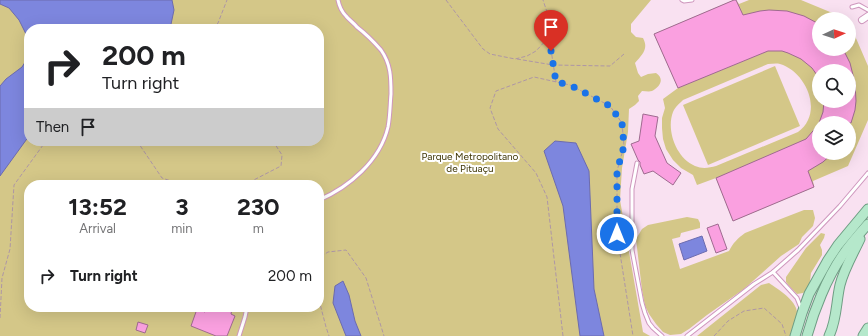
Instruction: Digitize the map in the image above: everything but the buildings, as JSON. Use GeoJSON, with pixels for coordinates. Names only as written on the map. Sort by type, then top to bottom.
{"type":"FeatureCollection","features":[{"type":"Feature","properties":{"kind":"main road"},"geometry":{"type":"LineString","coordinates":[[795,336],[802,313],[803,296],[838,244],[868,209]]}},
{"type":"Feature","properties":{"kind":"main road"},"geometry":{"type":"LineString","coordinates":[[807,336],[831,274],[855,238],[868,224]]}},
{"type":"Feature","properties":{"kind":"main road"},"geometry":{"type":"LineString","coordinates":[[829,336],[834,323],[841,283],[850,259],[868,224]]}},
{"type":"Feature","properties":{"kind":"main road"},"geometry":{"type":"LineString","coordinates":[[863,336],[868,328]]}},
{"type":"Feature","properties":{"kind":"street"},"geometry":{"type":"LineString","coordinates":[[862,20],[868,16]]}},
{"type":"Feature","properties":{"kind":"lane"},"geometry":{"type":"LineString","coordinates":[[324,197],[345,186],[365,169],[379,149],[388,128],[390,104],[391,72],[388,62],[381,51],[367,35],[346,16],[338,0]]}},
{"type":"Feature","properties":{"kind":"lane"},"geometry":{"type":"LineString","coordinates":[[682,0],[692,0]]}},
{"type":"Feature","properties":{"kind":"lane"},"geometry":{"type":"LineString","coordinates":[[852,7],[859,5],[868,10]]}},
{"type":"Feature","properties":{"kind":"lane"},"geometry":{"type":"LineString","coordinates":[[637,163],[632,189],[632,250],[645,314],[653,328],[662,336]]}},
{"type":"Feature","properties":{"kind":"lane"},"geometry":{"type":"LineString","coordinates":[[688,336],[754,284],[773,272],[798,250],[840,206],[868,173]]}},
{"type":"Feature","properties":{"kind":"lane"},"geometry":{"type":"LineString","coordinates":[[773,272],[803,296]]}},
{"type":"Feature","properties":{"kind":"lane"},"geometry":{"type":"LineString","coordinates":[[239,336],[246,312]]}},
{"type":"Feature","properties":{"kind":"path"},"geometry":{"type":"LineString","coordinates":[[218,24],[227,0]]}},
{"type":"Feature","properties":{"kind":"path"},"geometry":{"type":"LineString","coordinates":[[446,0],[484,49],[490,54],[553,65],[610,66],[624,54]]}},
{"type":"Feature","properties":{"kind":"path"},"geometry":{"type":"LineString","coordinates":[[543,0],[550,21],[549,37],[556,82]]}},
{"type":"Feature","properties":{"kind":"path"},"geometry":{"type":"LineString","coordinates":[[515,59],[527,56],[536,51],[549,37]]}},
{"type":"Feature","properties":{"kind":"path"},"geometry":{"type":"LineString","coordinates":[[563,336],[547,197],[536,173],[498,129],[490,108],[496,90],[534,77],[570,85],[610,106],[622,123],[624,146],[617,171],[617,234],[633,336]]}},
{"type":"Feature","properties":{"kind":"path"},"geometry":{"type":"LineString","coordinates":[[0,318],[2,278],[10,249],[14,185],[42,146]]}},
{"type":"Feature","properties":{"kind":"path"},"geometry":{"type":"LineString","coordinates":[[140,146],[162,178],[168,180]]}},
{"type":"Feature","properties":{"kind":"path"},"geometry":{"type":"LineString","coordinates":[[254,180],[281,166],[282,155],[276,146]]}},
{"type":"Feature","properties":{"kind":"path"},"geometry":{"type":"LineString","coordinates":[[324,254],[328,252],[346,250],[366,278],[384,336]]}},
{"type":"Feature","properties":{"kind":"path"},"geometry":{"type":"LineString","coordinates":[[714,336],[728,321],[744,311],[764,308],[782,324],[786,336]]}},
{"type":"Feature","properties":{"kind":"path"},"geometry":{"type":"LineString","coordinates":[[322,312],[329,336]]}},
{"type":"Feature","properties":{"kind":"green space","name":"Parque Metropolitano de Pituaçu"},"geometry":{"type":"Polygon","coordinates":[[[0,0],[651,0],[631,24],[631,32],[636,37],[643,38],[645,42],[644,52],[635,63],[638,73],[641,77],[656,73],[659,75],[661,80],[659,85],[652,91],[642,91],[638,96],[639,101],[629,109],[628,132],[622,168],[620,200],[643,332],[650,336],[0,336],[0,0]]]}},
{"type":"Feature","properties":{"kind":"green space"},"geometry":{"type":"Polygon","coordinates":[[[734,0],[736,0],[739,4],[749,0],[801,0],[830,12],[812,12],[812,56],[856,56],[856,38],[868,66],[868,120],[856,148],[856,116],[812,116],[812,160],[851,160],[848,166],[813,181],[814,187],[733,221],[716,178],[697,185],[693,175],[681,168],[673,160],[666,149],[662,128],[662,118],[665,108],[663,99],[678,88],[654,34],[734,0]],[[768,64],[683,100],[676,107],[671,119],[672,135],[678,150],[688,162],[703,168],[716,166],[798,132],[806,124],[811,112],[811,103],[806,86],[795,72],[788,67],[778,64],[768,64]]]}},
{"type":"Feature","properties":{"kind":"green space"},"geometry":{"type":"Polygon","coordinates":[[[775,66],[800,126],[708,165],[683,105],[775,66]]]}},
{"type":"Feature","properties":{"kind":"green space"},"geometry":{"type":"Polygon","coordinates":[[[804,210],[813,210],[815,218],[813,226],[802,237],[799,244],[781,256],[744,289],[681,334],[670,335],[663,332],[656,324],[645,306],[642,290],[636,239],[642,229],[648,225],[687,217],[698,219],[700,228],[681,233],[680,237],[672,239],[680,269],[729,251],[736,241],[745,233],[804,210]]]}},
{"type":"Feature","properties":{"kind":"green space"},"geometry":{"type":"Polygon","coordinates":[[[821,233],[825,234],[820,245],[822,255],[811,273],[807,290],[803,293],[797,294],[786,282],[786,277],[806,248],[821,233]]]}},
{"type":"Feature","properties":{"kind":"green space"},"geometry":{"type":"Polygon","coordinates":[[[769,283],[786,295],[796,308],[797,314],[790,336],[697,336],[761,285],[769,283]]]}},
{"type":"Feature","properties":{"kind":"water"},"geometry":{"type":"Polygon","coordinates":[[[0,0],[172,0],[174,10],[171,24],[24,24],[24,30],[19,20],[9,8],[0,4],[0,0]]]}},
{"type":"Feature","properties":{"kind":"water"},"geometry":{"type":"Polygon","coordinates":[[[24,64],[24,143],[0,176],[0,86],[6,79],[24,64]]]}},
{"type":"Feature","properties":{"kind":"water"},"geometry":{"type":"Polygon","coordinates":[[[555,141],[576,143],[589,171],[594,289],[604,336],[580,336],[563,206],[544,151],[555,141]]]}},
{"type":"Feature","properties":{"kind":"water"},"geometry":{"type":"Polygon","coordinates":[[[702,236],[707,251],[684,260],[679,244],[702,236]]]}},
{"type":"Feature","properties":{"kind":"water"},"geometry":{"type":"Polygon","coordinates":[[[343,281],[349,295],[355,321],[361,336],[346,336],[333,303],[335,286],[343,281]]]}},
{"type":"Feature","properties":{"kind":"route"},"geometry":{"type":"LineString","coordinates":[[551,51],[556,82],[570,85],[610,106],[622,123],[624,146],[617,171],[617,234]]}}]}
